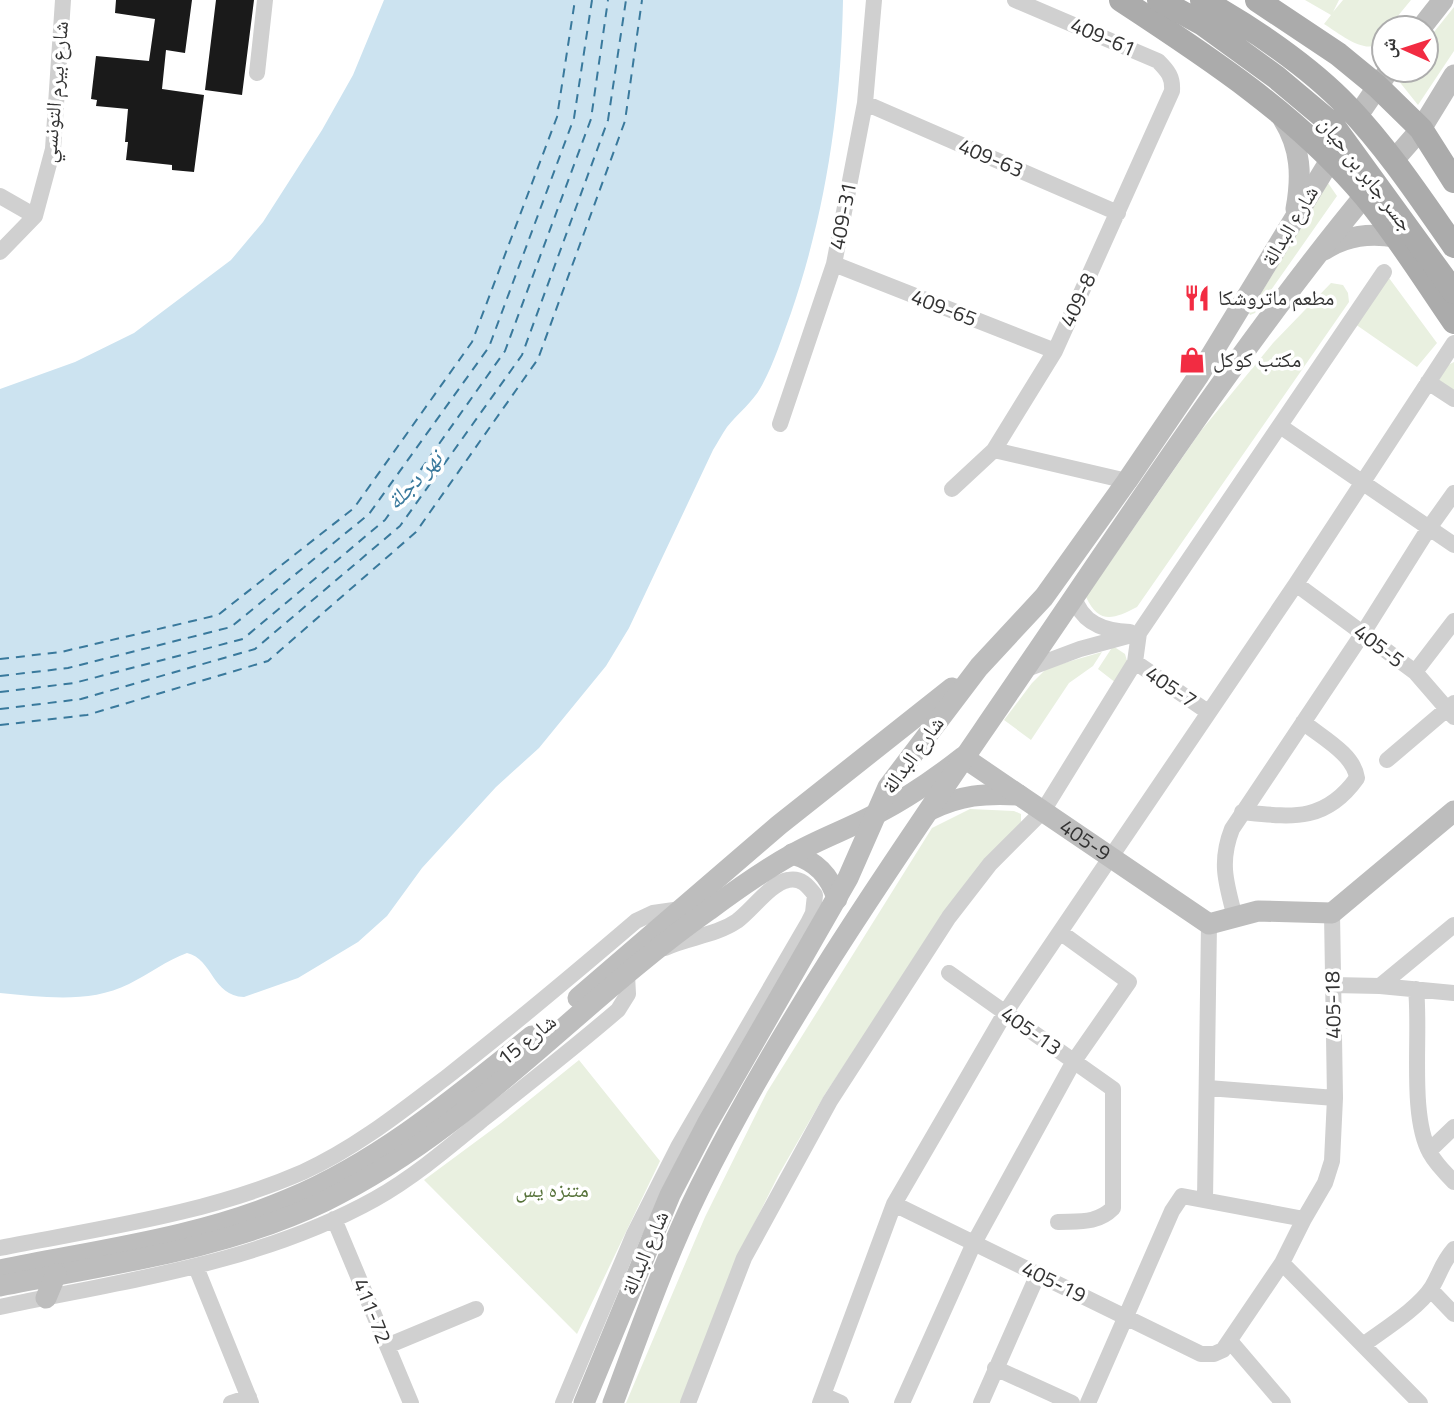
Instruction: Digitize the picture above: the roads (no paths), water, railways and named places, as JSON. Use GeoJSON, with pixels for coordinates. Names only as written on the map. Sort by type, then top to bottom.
{"type":"FeatureCollection","features":[{"type":"Feature","properties":{"kind":"main road"},"geometry":{"type":"LineString","coordinates":[[1121,0],[1208,57],[1333,154],[1367,192],[1454,322]]}},
{"type":"Feature","properties":{"kind":"main road","name":"جسر جابر بن حيان"},"geometry":{"type":"LineString","coordinates":[[1159,0],[1203,24],[1276,77],[1332,124],[1454,292]]}},
{"type":"Feature","properties":{"kind":"main road","name":"جسر جابر بن حيان"},"geometry":{"type":"LineString","coordinates":[[1202,0],[1294,60],[1347,106],[1407,180],[1454,246]]}},
{"type":"Feature","properties":{"kind":"main road"},"geometry":{"type":"LineString","coordinates":[[1257,0],[1338,54],[1370,71]]}},
{"type":"Feature","properties":{"kind":"main road"},"geometry":{"type":"LineString","coordinates":[[1432,14],[1443,0]]}},
{"type":"Feature","properties":{"kind":"main road"},"geometry":{"type":"LineString","coordinates":[[1400,153],[1421,129],[1454,75]]}},
{"type":"Feature","properties":{"kind":"main road"},"geometry":{"type":"LineString","coordinates":[[1363,108],[1379,84]]}},
{"type":"Feature","properties":{"kind":"main road"},"geometry":{"type":"LineString","coordinates":[[1387,84],[1421,129],[1454,181]]}},
{"type":"Feature","properties":{"kind":"main road"},"geometry":{"type":"LineString","coordinates":[[1280,114],[1294,139],[1300,167],[1300,186],[1293,225]]}},
{"type":"Feature","properties":{"kind":"main road","name":"شارع البدالة"},"geometry":{"type":"LineString","coordinates":[[584,1403],[653,1232],[687,1159],[837,899],[895,775],[979,667],[1044,597],[1128,481],[1199,375],[1293,225],[1333,154]]}},
{"type":"Feature","properties":{"kind":"main road","name":"شارع البدالة"},"geometry":{"type":"LineString","coordinates":[[613,1403],[672,1247],[701,1185],[796,1016],[963,757],[1217,389],[1316,255],[1367,192]]}},
{"type":"Feature","properties":{"kind":"main road"},"geometry":{"type":"LineString","coordinates":[[1316,255],[1346,239],[1363,235],[1396,237]]}},
{"type":"Feature","properties":{"kind":"main road","name":"شارع 15"},"geometry":{"type":"LineString","coordinates":[[612,966],[647,956],[779,825],[979,667]]}},
{"type":"Feature","properties":{"kind":"main road","name":"شارع 15"},"geometry":{"type":"LineString","coordinates":[[0,1286],[224,1239],[293,1215],[381,1170],[434,1134],[571,1014],[612,966],[686,916],[792,854],[876,815],[921,788],[963,757]]}},
{"type":"Feature","properties":{"kind":"main road","name":"405-9"},"geometry":{"type":"LineString","coordinates":[[963,757],[1209,924]]}},
{"type":"Feature","properties":{"kind":"main road"},"geometry":{"type":"LineString","coordinates":[[928,811],[966,796],[1019,795]]}},
{"type":"Feature","properties":{"kind":"main road"},"geometry":{"type":"LineString","coordinates":[[1209,924],[1271,910],[1332,913],[1454,811]]}},
{"type":"Feature","properties":{"kind":"main road"},"geometry":{"type":"LineString","coordinates":[[792,854],[803,857],[821,870],[834,888],[837,899]]}},
{"type":"Feature","properties":{"kind":"main road","name":"شارع 15"},"geometry":{"type":"LineString","coordinates":[[0,1270],[212,1226],[265,1209],[316,1187],[365,1160],[420,1124],[571,1014]]}},
{"type":"Feature","properties":{"kind":"main road"},"geometry":{"type":"LineString","coordinates":[[46,1298],[56,1275]]}},
{"type":"Feature","properties":{"kind":"street","name":"شارع بيرم التونسي"},"geometry":{"type":"LineString","coordinates":[[0,252],[36,216],[54,149],[63,0]]}},
{"type":"Feature","properties":{"kind":"street"},"geometry":{"type":"LineString","coordinates":[[257,73],[265,0]]}},
{"type":"Feature","properties":{"kind":"street","name":"409-31"},"geometry":{"type":"LineString","coordinates":[[780,424],[834,264],[865,103],[874,0]]}},
{"type":"Feature","properties":{"kind":"street","name":"409-61"},"geometry":{"type":"LineString","coordinates":[[1015,0],[1158,61],[1169,71],[1173,80],[1172,91]]}},
{"type":"Feature","properties":{"kind":"street","name":"409-8"},"geometry":{"type":"LineString","coordinates":[[952,489],[994,450],[1055,351],[1172,91]]}},
{"type":"Feature","properties":{"kind":"street","name":"409-63"},"geometry":{"type":"LineString","coordinates":[[865,103],[1118,213]]}},
{"type":"Feature","properties":{"kind":"street"},"geometry":{"type":"LineString","coordinates":[[0,196],[36,216]]}},
{"type":"Feature","properties":{"kind":"street","name":"409-65"},"geometry":{"type":"LineString","coordinates":[[834,264],[1055,351]]}},
{"type":"Feature","properties":{"kind":"street"},"geometry":{"type":"LineString","coordinates":[[688,1403],[744,1258],[831,1101],[949,917],[990,863],[1043,811],[1135,662],[1139,633],[1384,272]]}},
{"type":"Feature","properties":{"kind":"street"},"geometry":{"type":"LineString","coordinates":[[841,1403],[822,1399],[894,1204],[1005,1013],[1296,583],[1454,343]]}},
{"type":"Feature","properties":{"kind":"street"},"geometry":{"type":"LineString","coordinates":[[1428,382],[1454,399]]}},
{"type":"Feature","properties":{"kind":"street"},"geometry":{"type":"LineString","coordinates":[[1280,426],[1454,545]]}},
{"type":"Feature","properties":{"kind":"street"},"geometry":{"type":"LineString","coordinates":[[994,450],[1128,481]]}},
{"type":"Feature","properties":{"kind":"street"},"geometry":{"type":"LineString","coordinates":[[1235,917],[1223,868],[1224,848],[1242,812],[1454,493]]}},
{"type":"Feature","properties":{"kind":"street","name":"405-5"},"geometry":{"type":"LineString","coordinates":[[1296,583],[1415,672],[1452,710]]}},
{"type":"Feature","properties":{"kind":"street"},"geometry":{"type":"LineString","coordinates":[[1074,596],[1077,608],[1095,625],[1116,631],[1139,633]]}},
{"type":"Feature","properties":{"kind":"street"},"geometry":{"type":"LineString","coordinates":[[1415,672],[1454,621]]}},
{"type":"Feature","properties":{"kind":"street"},"geometry":{"type":"LineString","coordinates":[[1024,670],[1080,649],[1139,633]]}},
{"type":"Feature","properties":{"kind":"street","name":"405-7"},"geometry":{"type":"LineString","coordinates":[[1135,662],[1208,712]]}},
{"type":"Feature","properties":{"kind":"street"},"geometry":{"type":"LineString","coordinates":[[1387,760],[1452,710]]}},
{"type":"Feature","properties":{"kind":"street"},"geometry":{"type":"LineString","coordinates":[[1242,812],[1306,816],[1328,807],[1348,791],[1357,778],[1356,768],[1349,759],[1303,722]]}},
{"type":"Feature","properties":{"kind":"street"},"geometry":{"type":"LineString","coordinates":[[562,1403],[634,1234],[678,1147],[808,923],[813,913],[815,895],[804,882],[797,879],[785,880],[737,921],[708,934],[672,944],[647,956]]}},
{"type":"Feature","properties":{"kind":"street","name":"405-18"},"geometry":{"type":"LineString","coordinates":[[1214,1354],[1223,1350],[1230,1341],[1282,1263],[1325,1183],[1332,1161],[1335,1098],[1332,913]]}},
{"type":"Feature","properties":{"kind":"street"},"geometry":{"type":"LineString","coordinates":[[1205,1200],[1209,924]]}},
{"type":"Feature","properties":{"kind":"street"},"geometry":{"type":"LineString","coordinates":[[1380,986],[1454,925]]}},
{"type":"Feature","properties":{"kind":"street"},"geometry":{"type":"LineString","coordinates":[[902,1403],[974,1243],[1074,1061],[1129,982],[1060,932]]}},
{"type":"Feature","properties":{"kind":"street"},"geometry":{"type":"LineString","coordinates":[[0,1248],[178,1212],[240,1195],[302,1172],[393,1119],[517,1022],[612,966],[629,988],[623,1006],[585,1038],[416,1173],[376,1198],[334,1219],[266,1246],[196,1267],[0,1307]]}},
{"type":"Feature","properties":{"kind":"street","name":"405-13"},"geometry":{"type":"LineString","coordinates":[[949,973],[1113,1089],[1113,1208],[1103,1218],[1096,1220],[1058,1222]]}},
{"type":"Feature","properties":{"kind":"street"},"geometry":{"type":"LineString","coordinates":[[1333,985],[1380,986],[1454,993]]}},
{"type":"Feature","properties":{"kind":"street"},"geometry":{"type":"LineString","coordinates":[[1416,989],[1419,1111],[1422,1132],[1429,1151],[1454,1182]]}},
{"type":"Feature","properties":{"kind":"street"},"geometry":{"type":"LineString","coordinates":[[1208,1088],[1335,1098]]}},
{"type":"Feature","properties":{"kind":"street"},"geometry":{"type":"LineString","coordinates":[[1429,1151],[1454,1127]]}},
{"type":"Feature","properties":{"kind":"street"},"geometry":{"type":"LineString","coordinates":[[1088,1403],[1177,1201],[1182,1196],[1304,1219]]}},
{"type":"Feature","properties":{"kind":"street","name":"405-19"},"geometry":{"type":"LineString","coordinates":[[894,1204],[1201,1354],[1214,1354]]}},
{"type":"Feature","properties":{"kind":"street","name":"411-72"},"geometry":{"type":"LineString","coordinates":[[334,1219],[411,1403]]}},
{"type":"Feature","properties":{"kind":"street"},"geometry":{"type":"LineString","coordinates":[[1363,1345],[1401,1317],[1431,1290],[1442,1263],[1454,1249]]}},
{"type":"Feature","properties":{"kind":"street"},"geometry":{"type":"LineString","coordinates":[[1282,1263],[1420,1403]]}},
{"type":"Feature","properties":{"kind":"street"},"geometry":{"type":"LineString","coordinates":[[196,1267],[250,1400],[231,1403]]}},
{"type":"Feature","properties":{"kind":"street"},"geometry":{"type":"LineString","coordinates":[[981,1403],[1038,1274]]}},
{"type":"Feature","properties":{"kind":"street"},"geometry":{"type":"LineString","coordinates":[[1431,1290],[1454,1314]]}},
{"type":"Feature","properties":{"kind":"street"},"geometry":{"type":"LineString","coordinates":[[387,1346],[476,1309]]}},
{"type":"Feature","properties":{"kind":"street"},"geometry":{"type":"LineString","coordinates":[[1230,1341],[1283,1403]]}},
{"type":"Feature","properties":{"kind":"street"},"geometry":{"type":"LineString","coordinates":[[995,1368],[1072,1403]]}},
{"type":"Feature","properties":{"kind":"water","name":"نهر دجلة"},"geometry":{"type":"Polygon","coordinates":[[[384,0],[843,0],[835,120],[822,198],[803,275],[778,350],[758,392],[727,427],[713,450],[629,628],[606,666],[539,748],[496,787],[422,868],[387,916],[358,942],[298,978],[244,997],[225,991],[202,962],[187,953],[129,984],[98,994],[66,997],[0,993],[0,389],[75,362],[134,333],[231,260],[263,222],[322,130],[353,75],[384,0]]]}},
{"type":"Feature","properties":{"kind":"place","name":"مطعم ماتروشكا"},"geometry":{"type":"Point","coordinates":[1197,298]}},
{"type":"Feature","properties":{"kind":"place","name":"مكتب كوكل"},"geometry":{"type":"Point","coordinates":[1192,360]}},
{"type":"Feature","properties":{"kind":"park label","name":"متنزه يس"},"geometry":{"type":"Point","coordinates":[552,1190]}}]}
